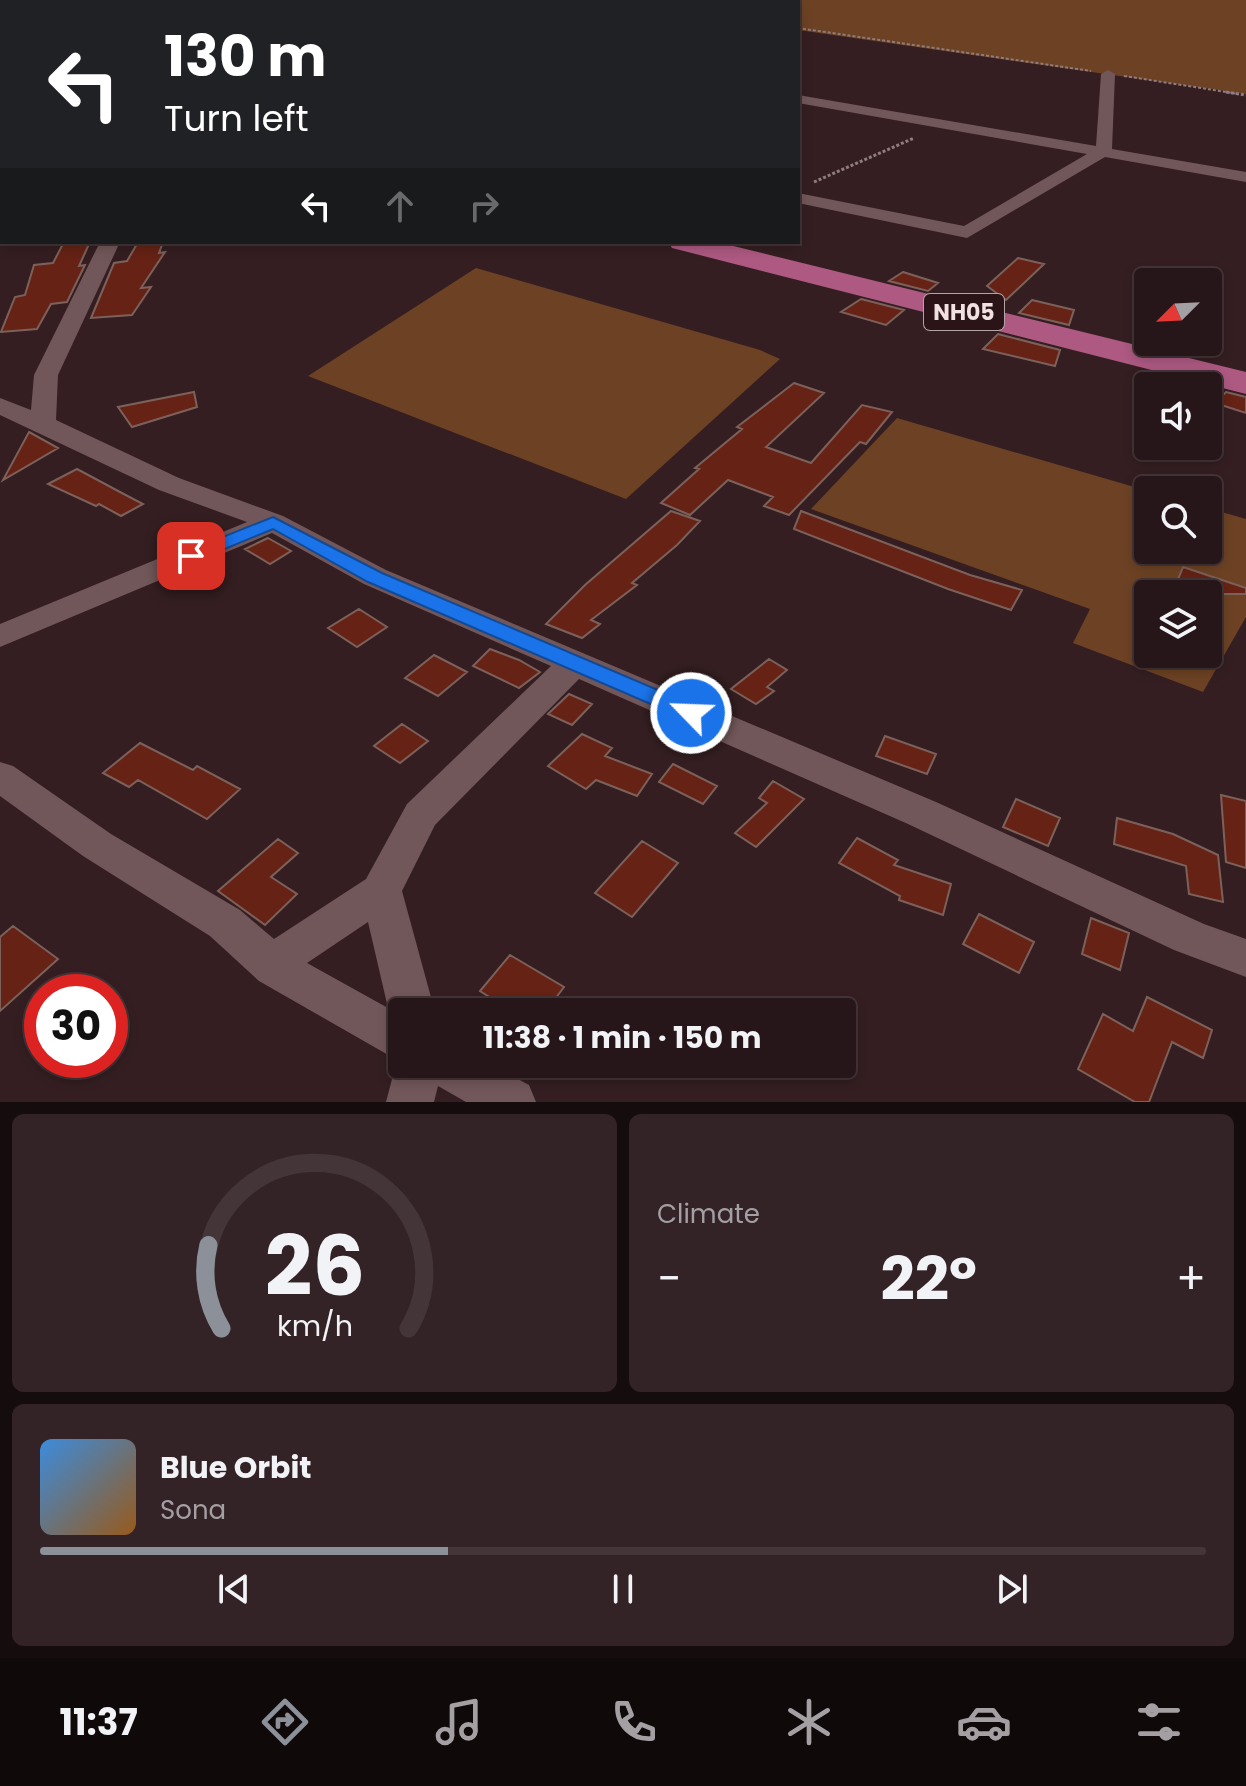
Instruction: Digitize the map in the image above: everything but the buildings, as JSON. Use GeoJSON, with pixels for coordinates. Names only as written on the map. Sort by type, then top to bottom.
{"type":"FeatureCollection","features":[{"type":"Feature","properties":{"kind":"main road","name":"NH05"},"geometry":{"type":"LineString","coordinates":[[690,244],[1246,383]]}},
{"type":"Feature","properties":{"kind":"street"},"geometry":{"type":"LineString","coordinates":[[1104,151],[1108,74]]}},
{"type":"Feature","properties":{"kind":"street"},"geometry":{"type":"LineString","coordinates":[[800,100],[1246,177]]}},
{"type":"Feature","properties":{"kind":"street"},"geometry":{"type":"LineString","coordinates":[[800,198],[967,232],[1104,151]]}},
{"type":"Feature","properties":{"kind":"street"},"geometry":{"type":"LineString","coordinates":[[43,424],[46,375],[109,244]]}},
{"type":"Feature","properties":{"kind":"street"},"geometry":{"type":"LineString","coordinates":[[0,406],[169,484],[273,522],[375,577],[922,813],[1189,937],[1246,958]]}},
{"type":"Feature","properties":{"kind":"street"},"geometry":{"type":"LineString","coordinates":[[0,636],[273,522]]}},
{"type":"Feature","properties":{"kind":"street"},"geometry":{"type":"LineString","coordinates":[[275,967],[293,948],[381,891],[421,815],[575,663]]}},
{"type":"Feature","properties":{"kind":"street"},"geometry":{"type":"LineString","coordinates":[[0,776],[97,845],[225,923],[275,967],[388,1032]]}},
{"type":"Feature","properties":{"kind":"street"},"geometry":{"type":"LineString","coordinates":[[381,891],[408,998]]}},
{"type":"Feature","properties":{"kind":"street"},"geometry":{"type":"LineString","coordinates":[[410,1102],[416,1078]]}},
{"type":"Feature","properties":{"kind":"street"},"geometry":{"type":"LineString","coordinates":[[469,1078],[512,1102]]}},
{"type":"Feature","properties":{"kind":"path"},"geometry":{"type":"LineString","coordinates":[[800,28],[1246,95]]}},
{"type":"Feature","properties":{"kind":"path"},"geometry":{"type":"LineString","coordinates":[[812,183],[942,126]]}},
{"type":"Feature","properties":{"kind":"shaded area"},"geometry":{"type":"Polygon","coordinates":[[[800,0],[1246,0],[1246,94],[800,30],[800,0]]]}},
{"type":"Feature","properties":{"kind":"shaded area"},"geometry":{"type":"Polygon","coordinates":[[[476,268],[760,350],[780,359],[626,499],[308,376],[476,268]]]}},
{"type":"Feature","properties":{"kind":"shaded area"},"geometry":{"type":"Polygon","coordinates":[[[897,418],[1134,487],[1134,564],[1222,564],[1222,512],[1246,519],[1246,617],[1222,659],[1222,580],[1134,580],[1134,666],[1073,643],[1090,609],[811,509],[897,418]]]}},
{"type":"Feature","properties":{"kind":"shaded area"},"geometry":{"type":"Polygon","coordinates":[[[1139,668],[1217,668],[1203,692],[1139,668]]]}},
{"type":"Feature","properties":{"kind":"route"},"geometry":{"type":"LineString","coordinates":[[191,556],[273,522],[375,577],[691,713]]}}]}
